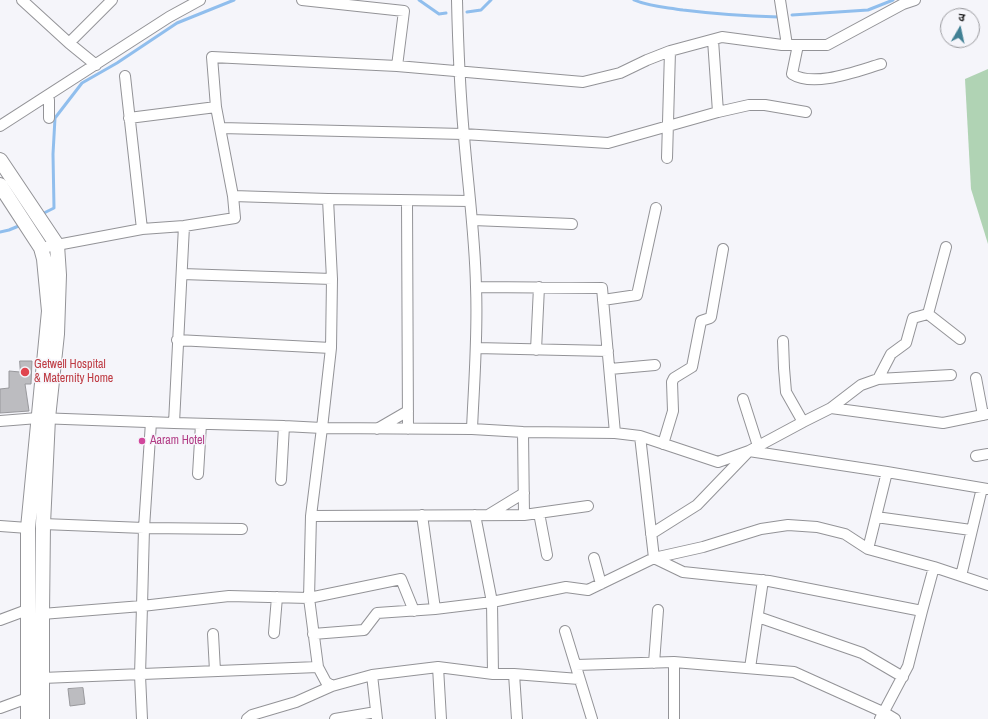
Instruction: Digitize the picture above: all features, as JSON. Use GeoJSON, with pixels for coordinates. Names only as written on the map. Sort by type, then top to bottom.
{"type":"FeatureCollection","features":[{"type":"Feature","properties":{"kind":"street"},"geometry":{"type":"LineString","coordinates":[[22,0],[68,43],[96,65]]}},
{"type":"Feature","properties":{"kind":"street"},"geometry":{"type":"LineString","coordinates":[[68,43],[112,0]]}},
{"type":"Feature","properties":{"kind":"street"},"geometry":{"type":"LineString","coordinates":[[0,126],[169,17],[200,0]]}},
{"type":"Feature","properties":{"kind":"street"},"geometry":{"type":"LineString","coordinates":[[302,0],[404,11],[398,66]]}},
{"type":"Feature","properties":{"kind":"street"},"geometry":{"type":"LineString","coordinates":[[780,0],[787,45]]}},
{"type":"Feature","properties":{"kind":"street"},"geometry":{"type":"LineString","coordinates":[[41,248],[142,229],[184,226],[236,218],[216,107],[212,57],[459,70],[583,82],[620,73],[670,51],[722,37],[787,45],[827,45],[902,4],[916,0]]}},
{"type":"Feature","properties":{"kind":"street"},"geometry":{"type":"LineString","coordinates":[[460,2],[459,70],[463,134],[473,220],[476,287],[476,348],[472,429]]}},
{"type":"Feature","properties":{"kind":"street"},"geometry":{"type":"LineString","coordinates":[[713,40],[718,112]]}},
{"type":"Feature","properties":{"kind":"street"},"geometry":{"type":"LineString","coordinates":[[798,45],[792,69],[792,74],[797,77],[818,79],[844,75],[881,64]]}},
{"type":"Feature","properties":{"kind":"street"},"geometry":{"type":"LineString","coordinates":[[667,158],[670,51]]}},
{"type":"Feature","properties":{"kind":"street"},"geometry":{"type":"LineString","coordinates":[[125,76],[142,229]]}},
{"type":"Feature","properties":{"kind":"street"},"geometry":{"type":"LineString","coordinates":[[47,97],[49,100],[50,118]]}},
{"type":"Feature","properties":{"kind":"street"},"geometry":{"type":"LineString","coordinates":[[221,128],[463,134],[608,143],[718,112],[749,105],[765,105],[806,112]]}},
{"type":"Feature","properties":{"kind":"street"},"geometry":{"type":"LineString","coordinates":[[130,118],[216,107]]}},
{"type":"Feature","properties":{"kind":"street"},"geometry":{"type":"LineString","coordinates":[[0,160],[57,245],[59,275],[57,334],[43,418],[28,528],[28,719]]}},
{"type":"Feature","properties":{"kind":"street"},"geometry":{"type":"LineString","coordinates":[[0,185],[41,248],[44,260],[49,312],[43,418],[42,719]]}},
{"type":"Feature","properties":{"kind":"street"},"geometry":{"type":"LineString","coordinates":[[233,196],[328,200],[470,201]]}},
{"type":"Feature","properties":{"kind":"street"},"geometry":{"type":"LineString","coordinates":[[327,682],[318,667],[309,598],[311,516],[331,348],[332,279],[328,200]]}},
{"type":"Feature","properties":{"kind":"street"},"geometry":{"type":"LineString","coordinates":[[407,201],[408,429]]}},
{"type":"Feature","properties":{"kind":"street"},"geometry":{"type":"LineString","coordinates":[[603,300],[637,295],[656,208]]}},
{"type":"Feature","properties":{"kind":"street"},"geometry":{"type":"LineString","coordinates":[[473,220],[572,224]]}},
{"type":"Feature","properties":{"kind":"street"},"geometry":{"type":"LineString","coordinates":[[174,423],[177,340],[184,226]]}},
{"type":"Feature","properties":{"kind":"street"},"geometry":{"type":"LineString","coordinates":[[928,314],[946,247]]}},
{"type":"Feature","properties":{"kind":"street"},"geometry":{"type":"LineString","coordinates":[[663,444],[673,411],[673,380],[692,367],[701,321],[710,318],[711,316],[723,248]]}},
{"type":"Feature","properties":{"kind":"street"},"geometry":{"type":"LineString","coordinates":[[182,274],[332,279]]}},
{"type":"Feature","properties":{"kind":"street"},"geometry":{"type":"LineString","coordinates":[[476,287],[602,288],[615,433]]}},
{"type":"Feature","properties":{"kind":"street"},"geometry":{"type":"LineString","coordinates":[[536,350],[539,288]]}},
{"type":"Feature","properties":{"kind":"street"},"geometry":{"type":"LineString","coordinates":[[928,314],[960,339]]}},
{"type":"Feature","properties":{"kind":"street"},"geometry":{"type":"LineString","coordinates":[[878,379],[891,354],[906,343],[913,318],[928,314]]}},
{"type":"Feature","properties":{"kind":"street"},"geometry":{"type":"LineString","coordinates":[[177,340],[331,348]]}},
{"type":"Feature","properties":{"kind":"street"},"geometry":{"type":"LineString","coordinates":[[783,341],[786,392],[803,422]]}},
{"type":"Feature","properties":{"kind":"street"},"geometry":{"type":"LineString","coordinates":[[476,348],[608,351]]}},
{"type":"Feature","properties":{"kind":"street"},"geometry":{"type":"LineString","coordinates":[[610,369],[655,365]]}},
{"type":"Feature","properties":{"kind":"street"},"geometry":{"type":"LineString","coordinates":[[0,421],[43,418],[322,428],[472,429],[523,432],[615,433],[640,436],[718,462],[754,449],[831,408],[861,384],[878,379],[951,375]]}},
{"type":"Feature","properties":{"kind":"street"},"geometry":{"type":"LineString","coordinates":[[831,408],[943,422],[986,415],[976,378]]}},
{"type":"Feature","properties":{"kind":"street"},"geometry":{"type":"LineString","coordinates":[[743,399],[754,449]]}},
{"type":"Feature","properties":{"kind":"street"},"geometry":{"type":"LineString","coordinates":[[377,429],[408,411]]}},
{"type":"Feature","properties":{"kind":"street"},"geometry":{"type":"LineString","coordinates":[[142,719],[140,674],[144,528],[150,422]]}},
{"type":"Feature","properties":{"kind":"street"},"geometry":{"type":"LineString","coordinates":[[198,474],[201,424]]}},
{"type":"Feature","properties":{"kind":"street"},"geometry":{"type":"LineString","coordinates":[[281,480],[284,426]]}},
{"type":"Feature","properties":{"kind":"street"},"geometry":{"type":"LineString","coordinates":[[523,432],[524,515]]}},
{"type":"Feature","properties":{"kind":"street"},"geometry":{"type":"LineString","coordinates":[[640,436],[654,558]]}},
{"type":"Feature","properties":{"kind":"street"},"geometry":{"type":"LineString","coordinates":[[754,449],[985,489],[971,530],[960,576]]}},
{"type":"Feature","properties":{"kind":"street"},"geometry":{"type":"LineString","coordinates":[[652,538],[697,505],[754,449]]}},
{"type":"Feature","properties":{"kind":"street"},"geometry":{"type":"LineString","coordinates":[[976,456],[988,454]]}},
{"type":"Feature","properties":{"kind":"street"},"geometry":{"type":"LineString","coordinates":[[868,549],[887,472]]}},
{"type":"Feature","properties":{"kind":"street"},"geometry":{"type":"LineString","coordinates":[[488,515],[524,493]]}},
{"type":"Feature","properties":{"kind":"street"},"geometry":{"type":"LineString","coordinates":[[311,516],[524,515],[588,506]]}},
{"type":"Feature","properties":{"kind":"street"},"geometry":{"type":"LineString","coordinates":[[539,513],[547,555]]}},
{"type":"Feature","properties":{"kind":"street"},"geometry":{"type":"LineString","coordinates":[[422,515],[435,610]]}},
{"type":"Feature","properties":{"kind":"street"},"geometry":{"type":"LineString","coordinates":[[475,515],[492,602],[493,668]]}},
{"type":"Feature","properties":{"kind":"street"},"geometry":{"type":"LineString","coordinates":[[876,517],[971,530]]}},
{"type":"Feature","properties":{"kind":"street"},"geometry":{"type":"LineString","coordinates":[[43,524],[144,528],[242,529]]}},
{"type":"Feature","properties":{"kind":"street"},"geometry":{"type":"LineString","coordinates":[[313,634],[364,630],[377,613],[435,610],[492,602],[566,587],[588,590],[654,558],[703,547],[762,529],[788,525],[818,527],[844,534],[868,549],[988,585]]}},
{"type":"Feature","properties":{"kind":"street"},"geometry":{"type":"LineString","coordinates":[[0,526],[28,528]]}},
{"type":"Feature","properties":{"kind":"street"},"geometry":{"type":"LineString","coordinates":[[594,558],[601,584]]}},
{"type":"Feature","properties":{"kind":"street"},"geometry":{"type":"LineString","coordinates":[[654,558],[683,572],[763,580],[922,611]]}},
{"type":"Feature","properties":{"kind":"street"},"geometry":{"type":"LineString","coordinates":[[883,716],[908,666],[934,568]]}},
{"type":"Feature","properties":{"kind":"street"},"geometry":{"type":"LineString","coordinates":[[42,614],[142,606],[229,596],[309,598],[401,579],[414,611]]}},
{"type":"Feature","properties":{"kind":"street"},"geometry":{"type":"LineString","coordinates":[[750,668],[763,580]]}},
{"type":"Feature","properties":{"kind":"street"},"geometry":{"type":"LineString","coordinates":[[274,633],[277,597]]}},
{"type":"Feature","properties":{"kind":"street"},"geometry":{"type":"LineString","coordinates":[[0,620],[27,610]]}},
{"type":"Feature","properties":{"kind":"street"},"geometry":{"type":"LineString","coordinates":[[654,663],[658,610]]}},
{"type":"Feature","properties":{"kind":"street"},"geometry":{"type":"LineString","coordinates":[[758,617],[862,652],[903,677]]}},
{"type":"Feature","properties":{"kind":"street"},"geometry":{"type":"LineString","coordinates":[[565,631],[592,719]]}},
{"type":"Feature","properties":{"kind":"street"},"geometry":{"type":"LineString","coordinates":[[214,634],[215,671]]}},
{"type":"Feature","properties":{"kind":"street"},"geometry":{"type":"LineString","coordinates":[[674,662],[674,719]]}},
{"type":"Feature","properties":{"kind":"street"},"geometry":{"type":"LineString","coordinates":[[576,665],[674,662],[794,672],[883,716],[895,719]]}},
{"type":"Feature","properties":{"kind":"street"},"geometry":{"type":"LineString","coordinates":[[42,678],[318,667]]}},
{"type":"Feature","properties":{"kind":"street"},"geometry":{"type":"LineString","coordinates":[[438,667],[441,719]]}},
{"type":"Feature","properties":{"kind":"street"},"geometry":{"type":"LineString","coordinates":[[247,719],[252,715],[296,702],[327,682],[438,667],[493,668],[514,674],[579,679]]}},
{"type":"Feature","properties":{"kind":"street"},"geometry":{"type":"LineString","coordinates":[[514,674],[517,719]]}},
{"type":"Feature","properties":{"kind":"street"},"geometry":{"type":"LineString","coordinates":[[335,719],[377,715],[372,675]]}},
{"type":"Feature","properties":{"kind":"street"},"geometry":{"type":"LineString","coordinates":[[0,708],[28,699],[42,692]]}},
{"type":"Feature","properties":{"kind":"green space"},"geometry":{"type":"Polygon","coordinates":[[[988,69],[988,244],[971,189],[965,79],[988,69]]]}},
{"type":"Feature","properties":{"kind":"building"},"geometry":{"type":"Polygon","coordinates":[[[20,361],[32,361],[31,384],[25,384],[29,411],[0,413],[0,389],[9,388],[9,371],[20,372],[20,361]]]}},
{"type":"Feature","properties":{"kind":"building"},"geometry":{"type":"Polygon","coordinates":[[[83,688],[85,704],[70,706],[68,689],[83,688]]]}},
{"type":"Feature","properties":{"kind":"waterway"},"geometry":{"type":"LineString","coordinates":[[42,214],[54,208],[53,154],[55,118],[82,83],[117,63],[177,23],[234,0]]}},
{"type":"Feature","properties":{"kind":"waterway"},"geometry":{"type":"LineString","coordinates":[[419,0],[439,14],[446,13]]}},
{"type":"Feature","properties":{"kind":"waterway"},"geometry":{"type":"LineString","coordinates":[[467,12],[481,10],[491,0]]}},
{"type":"Feature","properties":{"kind":"waterway"},"geometry":{"type":"LineString","coordinates":[[634,0],[652,5],[695,11],[731,15],[779,17]]}},
{"type":"Feature","properties":{"kind":"waterway"},"geometry":{"type":"LineString","coordinates":[[792,15],[868,10],[893,0]]}},
{"type":"Feature","properties":{"kind":"waterway"},"geometry":{"type":"LineString","coordinates":[[0,232],[21,225]]}},
{"type":"Feature","properties":{"kind":"place","name":"Getwell Hospital & Maternity Home"},"geometry":{"type":"Point","coordinates":[25,372]}},
{"type":"Feature","properties":{"kind":"place","name":"Aaram Hotel"},"geometry":{"type":"Point","coordinates":[142,441]}}]}
